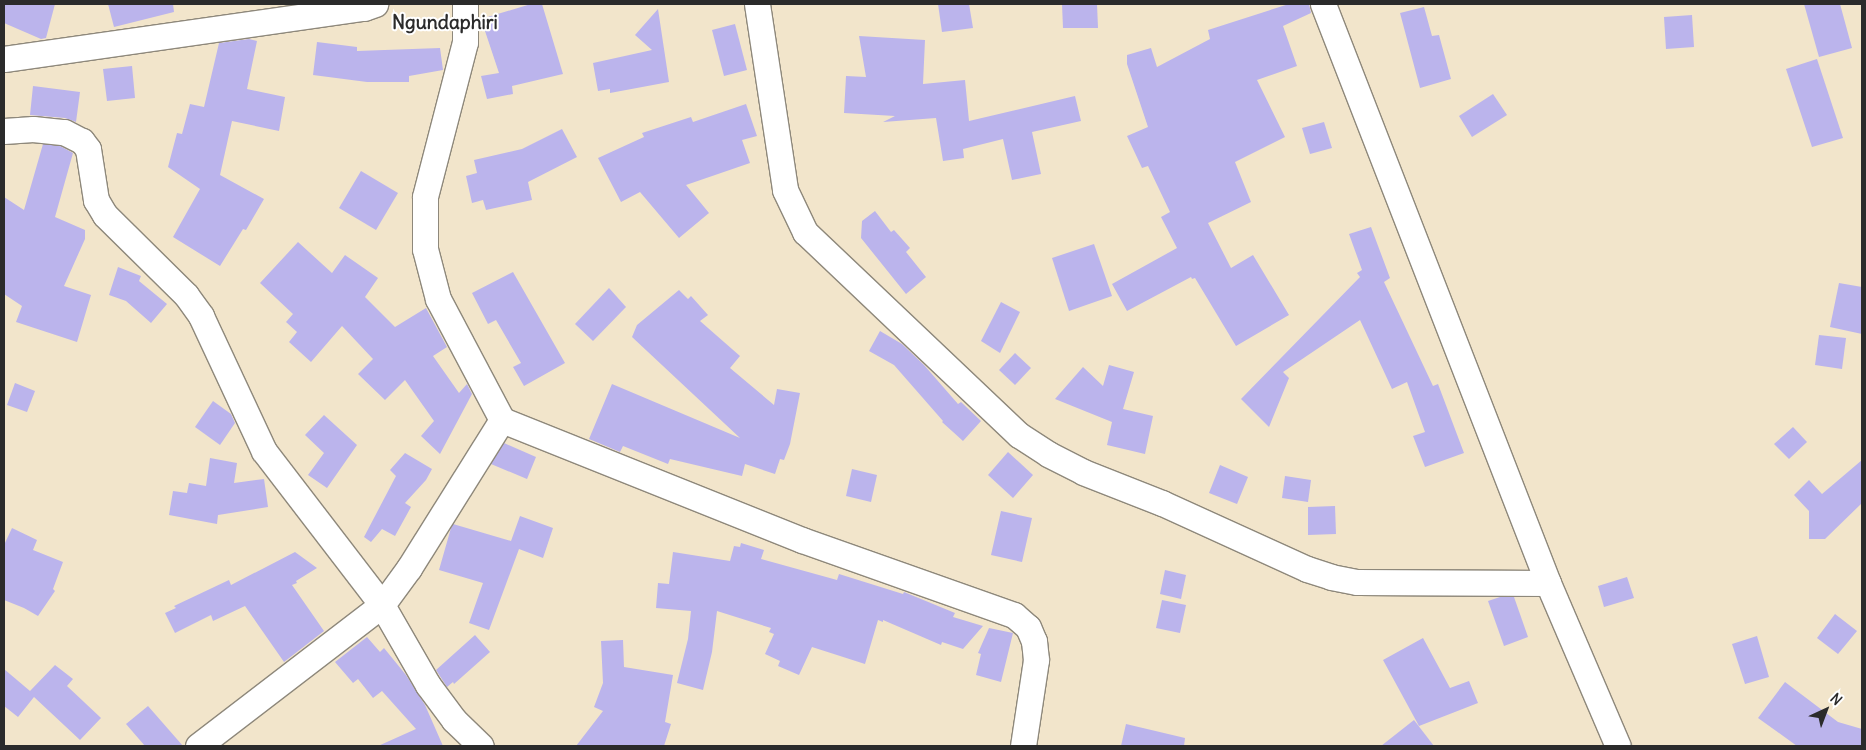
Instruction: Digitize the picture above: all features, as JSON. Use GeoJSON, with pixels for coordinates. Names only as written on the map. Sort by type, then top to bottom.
{"type":"FeatureCollection","features":[{"type":"Feature","properties":{"kind":"street"},"geometry":{"type":"LineString","coordinates":[[5,58],[364,8],[375,4]]}},
{"type":"Feature","properties":{"kind":"street"},"geometry":{"type":"LineString","coordinates":[[465,4],[465,42],[425,197],[425,249],[438,299],[502,420],[802,540],[1014,615],[1028,627],[1034,641],[1036,660],[1023,746]]}},
{"type":"Feature","properties":{"kind":"street"},"geometry":{"type":"LineString","coordinates":[[757,4],[785,190],[805,232],[1019,435],[1048,454],[1084,472],[1162,503],[1331,577],[1357,582],[1548,583]]}},
{"type":"Feature","properties":{"kind":"street"},"geometry":{"type":"LineString","coordinates":[[1323,4],[1548,583],[1618,746]]}},
{"type":"Feature","properties":{"kind":"street"},"geometry":{"type":"LineString","coordinates":[[4,131],[33,129],[64,132],[82,141],[88,150],[96,200],[105,215],[186,295],[201,316],[264,451],[382,605],[428,685],[454,720],[481,746]]}},
{"type":"Feature","properties":{"kind":"street"},"geometry":{"type":"LineString","coordinates":[[198,746],[382,605],[409,568],[502,420]]}},
{"type":"Feature","properties":{"kind":"building"},"geometry":{"type":"Polygon","coordinates":[[[4,4],[55,4],[46,38],[41,39],[4,23],[4,4]]]}},
{"type":"Feature","properties":{"kind":"building"},"geometry":{"type":"Polygon","coordinates":[[[108,4],[173,4],[174,12],[114,27],[108,4]]]}},
{"type":"Feature","properties":{"kind":"building"},"geometry":{"type":"Polygon","coordinates":[[[531,4],[542,4],[563,74],[512,86],[513,94],[487,99],[481,76],[499,73],[481,19],[531,4]]]}},
{"type":"Feature","properties":{"kind":"building"},"geometry":{"type":"Polygon","coordinates":[[[938,4],[969,4],[973,28],[942,32],[938,4]]]}},
{"type":"Feature","properties":{"kind":"building"},"geometry":{"type":"Polygon","coordinates":[[[1062,4],[1097,4],[1098,28],[1063,28],[1062,4]]]}},
{"type":"Feature","properties":{"kind":"building"},"geometry":{"type":"Polygon","coordinates":[[[1289,4],[1309,4],[1311,13],[1283,26],[1297,66],[1257,80],[1285,137],[1235,162],[1251,202],[1208,223],[1231,268],[1253,255],[1289,315],[1236,346],[1195,278],[1192,279],[1191,277],[1127,311],[1112,284],[1177,248],[1161,217],[1170,212],[1148,166],[1142,168],[1127,136],[1148,127],[1127,64],[1127,55],[1151,48],[1157,67],[1210,39],[1208,30],[1289,4]]]}},
{"type":"Feature","properties":{"kind":"building"},"geometry":{"type":"Polygon","coordinates":[[[1804,4],[1840,4],[1852,48],[1819,57],[1804,4]]]}},
{"type":"Feature","properties":{"kind":"building"},"geometry":{"type":"Polygon","coordinates":[[[1424,7],[1432,36],[1439,35],[1451,79],[1420,88],[1400,13],[1424,7]]]}},
{"type":"Feature","properties":{"kind":"building"},"geometry":{"type":"Polygon","coordinates":[[[658,9],[669,82],[610,93],[610,89],[598,91],[593,63],[652,50],[635,35],[658,9]]]}},
{"type":"Feature","properties":{"kind":"building"},"geometry":{"type":"Polygon","coordinates":[[[1692,15],[1694,47],[1666,49],[1664,17],[1692,15]]]}},
{"type":"Feature","properties":{"kind":"building"},"geometry":{"type":"Polygon","coordinates":[[[735,24],[747,70],[724,76],[712,30],[735,24]]]}},
{"type":"Feature","properties":{"kind":"building"},"geometry":{"type":"Polygon","coordinates":[[[859,36],[925,40],[923,84],[965,80],[969,121],[1075,96],[1081,121],[1032,132],[1041,174],[1012,180],[1003,139],[963,149],[964,158],[943,161],[936,118],[883,122],[895,116],[844,113],[846,76],[866,77],[859,36]]]}},
{"type":"Feature","properties":{"kind":"building"},"geometry":{"type":"Polygon","coordinates":[[[249,39],[257,41],[247,89],[285,97],[279,131],[232,121],[220,175],[264,199],[246,230],[243,229],[220,266],[173,237],[200,189],[168,167],[177,133],[182,134],[190,104],[204,107],[219,43],[249,39]]]}},
{"type":"Feature","properties":{"kind":"building"},"geometry":{"type":"Polygon","coordinates":[[[317,42],[357,47],[357,51],[440,48],[443,70],[409,76],[409,82],[367,82],[313,75],[317,42]]]}},
{"type":"Feature","properties":{"kind":"building"},"geometry":{"type":"Polygon","coordinates":[[[1817,59],[1843,138],[1812,147],[1786,69],[1817,59]]]}},
{"type":"Feature","properties":{"kind":"building"},"geometry":{"type":"Polygon","coordinates":[[[132,66],[135,98],[107,101],[103,69],[132,66]]]}},
{"type":"Feature","properties":{"kind":"building"},"geometry":{"type":"Polygon","coordinates":[[[33,86],[80,92],[76,122],[65,118],[30,115],[33,86]]]}},
{"type":"Feature","properties":{"kind":"building"},"geometry":{"type":"Polygon","coordinates":[[[1493,94],[1507,115],[1472,137],[1459,116],[1493,94]]]}},
{"type":"Feature","properties":{"kind":"building"},"geometry":{"type":"Polygon","coordinates":[[[746,104],[757,136],[742,140],[750,163],[686,185],[709,213],[679,238],[640,192],[621,202],[598,158],[644,137],[642,133],[691,117],[693,122],[746,104]]]}},
{"type":"Feature","properties":{"kind":"building"},"geometry":{"type":"Polygon","coordinates":[[[1324,122],[1332,148],[1310,154],[1302,128],[1324,122]]]}},
{"type":"Feature","properties":{"kind":"building"},"geometry":{"type":"Polygon","coordinates":[[[562,129],[577,157],[528,182],[532,200],[486,210],[483,200],[472,203],[466,176],[477,173],[474,160],[522,149],[562,129]]]}},
{"type":"Feature","properties":{"kind":"building"},"geometry":{"type":"Polygon","coordinates":[[[43,144],[60,146],[73,153],[55,217],[85,230],[85,239],[64,286],[91,295],[77,342],[16,322],[22,306],[4,294],[4,197],[24,210],[43,144]]]}},
{"type":"Feature","properties":{"kind":"building"},"geometry":{"type":"Polygon","coordinates":[[[361,171],[398,193],[376,230],[339,208],[361,171]]]}},
{"type":"Feature","properties":{"kind":"building"},"geometry":{"type":"Polygon","coordinates":[[[875,211],[891,232],[894,230],[910,248],[906,252],[926,277],[906,294],[861,238],[862,221],[875,211]]]}},
{"type":"Feature","properties":{"kind":"building"},"geometry":{"type":"Polygon","coordinates":[[[1371,227],[1390,278],[1384,282],[1433,386],[1438,384],[1464,453],[1425,467],[1413,436],[1425,432],[1407,382],[1392,389],[1360,320],[1283,372],[1289,378],[1269,427],[1241,399],[1360,277],[1357,273],[1362,270],[1349,234],[1371,227]]]}},
{"type":"Feature","properties":{"kind":"building"},"geometry":{"type":"Polygon","coordinates":[[[298,242],[332,273],[345,255],[378,278],[365,297],[395,327],[426,308],[447,347],[433,356],[459,393],[467,384],[472,394],[440,454],[421,436],[434,421],[405,380],[385,400],[358,374],[373,359],[342,326],[311,362],[289,342],[297,332],[286,322],[293,314],[260,283],[298,242]]]}},
{"type":"Feature","properties":{"kind":"building"},"geometry":{"type":"Polygon","coordinates":[[[1094,244],[1112,296],[1069,311],[1052,258],[1094,244]]]}},
{"type":"Feature","properties":{"kind":"building"},"geometry":{"type":"Polygon","coordinates":[[[118,267],[141,276],[139,281],[167,304],[151,323],[126,301],[109,295],[118,267]]]}},
{"type":"Feature","properties":{"kind":"building"},"geometry":{"type":"Polygon","coordinates":[[[513,272],[565,363],[524,386],[513,367],[521,363],[496,320],[488,324],[472,293],[513,272]]]}},
{"type":"Feature","properties":{"kind":"building"},"geometry":{"type":"Polygon","coordinates":[[[1839,283],[1862,287],[1862,334],[1830,327],[1839,283]]]}},
{"type":"Feature","properties":{"kind":"building"},"geometry":{"type":"Polygon","coordinates":[[[609,288],[626,307],[593,341],[575,324],[609,288]]]}},
{"type":"Feature","properties":{"kind":"building"},"geometry":{"type":"Polygon","coordinates":[[[679,290],[688,299],[691,296],[708,315],[700,321],[740,356],[730,368],[774,405],[777,389],[800,393],[790,444],[784,460],[780,459],[775,474],[745,464],[742,476],[670,459],[668,464],[623,446],[620,452],[589,439],[612,384],[740,438],[632,337],[637,325],[679,290]]]}},
{"type":"Feature","properties":{"kind":"building"},"geometry":{"type":"Polygon","coordinates":[[[1001,302],[1020,312],[1000,353],[981,341],[1001,302]]]}},
{"type":"Feature","properties":{"kind":"building"},"geometry":{"type":"Polygon","coordinates":[[[880,331],[902,344],[924,365],[958,404],[961,402],[981,421],[963,441],[942,422],[894,365],[869,351],[880,331]]]}},
{"type":"Feature","properties":{"kind":"building"},"geometry":{"type":"Polygon","coordinates":[[[1819,335],[1846,338],[1842,369],[1815,365],[1819,335]]]}},
{"type":"Feature","properties":{"kind":"building"},"geometry":{"type":"Polygon","coordinates":[[[1015,353],[1031,368],[1015,385],[999,370],[1015,353]]]}},
{"type":"Feature","properties":{"kind":"building"},"geometry":{"type":"Polygon","coordinates":[[[1109,365],[1134,372],[1123,409],[1153,416],[1145,454],[1107,445],[1112,422],[1055,399],[1083,367],[1103,386],[1109,365]]]}},
{"type":"Feature","properties":{"kind":"building"},"geometry":{"type":"Polygon","coordinates":[[[15,383],[35,391],[27,412],[7,405],[15,383]]]}},
{"type":"Feature","properties":{"kind":"building"},"geometry":{"type":"Polygon","coordinates":[[[213,401],[231,414],[235,423],[220,445],[195,427],[213,401]]]}},
{"type":"Feature","properties":{"kind":"building"},"geometry":{"type":"Polygon","coordinates":[[[324,415],[357,445],[327,488],[308,475],[324,453],[305,435],[324,415]]]}},
{"type":"Feature","properties":{"kind":"building"},"geometry":{"type":"Polygon","coordinates":[[[1793,427],[1807,442],[1789,459],[1774,444],[1793,427]]]}},
{"type":"Feature","properties":{"kind":"building"},"geometry":{"type":"Polygon","coordinates":[[[504,443],[536,457],[527,479],[491,464],[504,443]]]}},
{"type":"Feature","properties":{"kind":"building"},"geometry":{"type":"Polygon","coordinates":[[[1008,452],[1033,475],[1013,498],[988,475],[1008,452]]]}},
{"type":"Feature","properties":{"kind":"building"},"geometry":{"type":"Polygon","coordinates":[[[405,453],[432,469],[426,480],[405,503],[411,507],[395,536],[382,529],[371,542],[364,537],[396,476],[390,470],[405,453]]]}},
{"type":"Feature","properties":{"kind":"building"},"geometry":{"type":"Polygon","coordinates":[[[210,458],[237,463],[234,483],[264,479],[268,507],[218,515],[217,524],[169,515],[173,491],[187,493],[189,483],[206,486],[210,458]]]}},
{"type":"Feature","properties":{"kind":"building"},"geometry":{"type":"Polygon","coordinates":[[[1862,460],[1862,503],[1825,539],[1809,539],[1809,511],[1794,495],[1809,480],[1822,494],[1862,460]]]}},
{"type":"Feature","properties":{"kind":"building"},"geometry":{"type":"Polygon","coordinates":[[[1220,465],[1248,477],[1237,504],[1209,493],[1220,465]]]}},
{"type":"Feature","properties":{"kind":"building"},"geometry":{"type":"Polygon","coordinates":[[[852,469],[877,475],[871,502],[846,496],[852,469]]]}},
{"type":"Feature","properties":{"kind":"building"},"geometry":{"type":"Polygon","coordinates":[[[1285,476],[1311,480],[1308,502],[1282,498],[1285,476]]]}},
{"type":"Feature","properties":{"kind":"building"},"geometry":{"type":"Polygon","coordinates":[[[1335,506],[1336,534],[1308,535],[1308,507],[1335,506]]]}},
{"type":"Feature","properties":{"kind":"building"},"geometry":{"type":"Polygon","coordinates":[[[1001,511],[1032,518],[1022,562],[991,555],[1001,511]]]}},
{"type":"Feature","properties":{"kind":"building"},"geometry":{"type":"Polygon","coordinates":[[[520,516],[553,528],[543,558],[519,549],[489,630],[469,623],[483,583],[439,570],[451,528],[453,524],[511,541],[520,516]]]}},
{"type":"Feature","properties":{"kind":"building"},"geometry":{"type":"Polygon","coordinates":[[[12,528],[37,540],[33,550],[63,562],[53,589],[55,591],[38,616],[4,600],[4,545],[12,528]]]}},
{"type":"Feature","properties":{"kind":"building"},"geometry":{"type":"Polygon","coordinates":[[[741,543],[764,550],[761,559],[837,580],[839,574],[903,594],[904,592],[955,613],[953,617],[983,626],[963,649],[942,642],[941,645],[883,620],[883,622],[878,620],[865,664],[812,647],[799,675],[778,666],[780,661],[765,654],[774,634],[769,632],[771,628],[717,611],[712,652],[703,690],[677,683],[688,639],[691,611],[656,608],[658,583],[669,584],[673,552],[730,561],[734,546],[740,547],[741,543]]]}},
{"type":"Feature","properties":{"kind":"building"},"geometry":{"type":"Polygon","coordinates":[[[295,552],[317,568],[292,585],[324,631],[284,662],[245,606],[213,621],[211,615],[175,633],[165,613],[176,608],[174,606],[229,580],[231,585],[295,552]]]}},
{"type":"Feature","properties":{"kind":"building"},"geometry":{"type":"Polygon","coordinates":[[[1165,570],[1186,575],[1181,599],[1160,594],[1165,570]]]}},
{"type":"Feature","properties":{"kind":"building"},"geometry":{"type":"Polygon","coordinates":[[[1627,577],[1634,598],[1604,607],[1598,586],[1627,577]]]}},
{"type":"Feature","properties":{"kind":"building"},"geometry":{"type":"Polygon","coordinates":[[[1500,597],[1514,597],[1528,637],[1504,646],[1488,601],[1500,597]]]}},
{"type":"Feature","properties":{"kind":"building"},"geometry":{"type":"Polygon","coordinates":[[[1162,600],[1186,605],[1180,633],[1156,628],[1162,600]]]}},
{"type":"Feature","properties":{"kind":"building"},"geometry":{"type":"Polygon","coordinates":[[[1835,614],[1857,631],[1838,654],[1817,638],[1835,614]]]}},
{"type":"Feature","properties":{"kind":"building"},"geometry":{"type":"Polygon","coordinates":[[[989,628],[1013,633],[1001,682],[976,675],[981,654],[978,653],[989,628]]]}},
{"type":"Feature","properties":{"kind":"building"},"geometry":{"type":"Polygon","coordinates":[[[475,635],[490,652],[454,684],[453,682],[447,687],[436,670],[475,635]]]}},
{"type":"Feature","properties":{"kind":"building"},"geometry":{"type":"Polygon","coordinates":[[[1757,636],[1769,677],[1745,684],[1732,644],[1757,636]]]}},
{"type":"Feature","properties":{"kind":"building"},"geometry":{"type":"Polygon","coordinates":[[[367,637],[380,652],[384,648],[406,675],[425,705],[443,746],[378,746],[416,729],[382,691],[373,698],[358,679],[353,683],[335,662],[367,637]]]}},
{"type":"Feature","properties":{"kind":"building"},"geometry":{"type":"Polygon","coordinates":[[[1423,638],[1450,688],[1469,681],[1478,703],[1419,726],[1383,660],[1423,638]]]}},
{"type":"Feature","properties":{"kind":"building"},"geometry":{"type":"Polygon","coordinates":[[[623,640],[624,667],[673,675],[665,722],[671,724],[664,746],[576,746],[603,711],[594,707],[603,683],[601,641],[623,640]]]}},
{"type":"Feature","properties":{"kind":"building"},"geometry":{"type":"Polygon","coordinates":[[[55,665],[73,679],[67,686],[101,718],[80,740],[34,697],[18,717],[4,706],[4,669],[30,691],[55,665]]]}},
{"type":"Feature","properties":{"kind":"building"},"geometry":{"type":"Polygon","coordinates":[[[1785,682],[1838,722],[1862,729],[1862,746],[1797,746],[1758,718],[1785,682]]]}},
{"type":"Feature","properties":{"kind":"building"},"geometry":{"type":"Polygon","coordinates":[[[148,706],[183,746],[145,746],[126,724],[148,706]]]}},
{"type":"Feature","properties":{"kind":"building"},"geometry":{"type":"Polygon","coordinates":[[[1414,720],[1434,746],[1381,746],[1414,720]]]}},
{"type":"Feature","properties":{"kind":"building"},"geometry":{"type":"Polygon","coordinates":[[[1126,724],[1185,738],[1184,746],[1121,746],[1126,724]]]}},
{"type":"Feature","properties":{"kind":"district","name":"Ngundaphiri"},"geometry":{"type":"Point","coordinates":[445,23]}}]}
